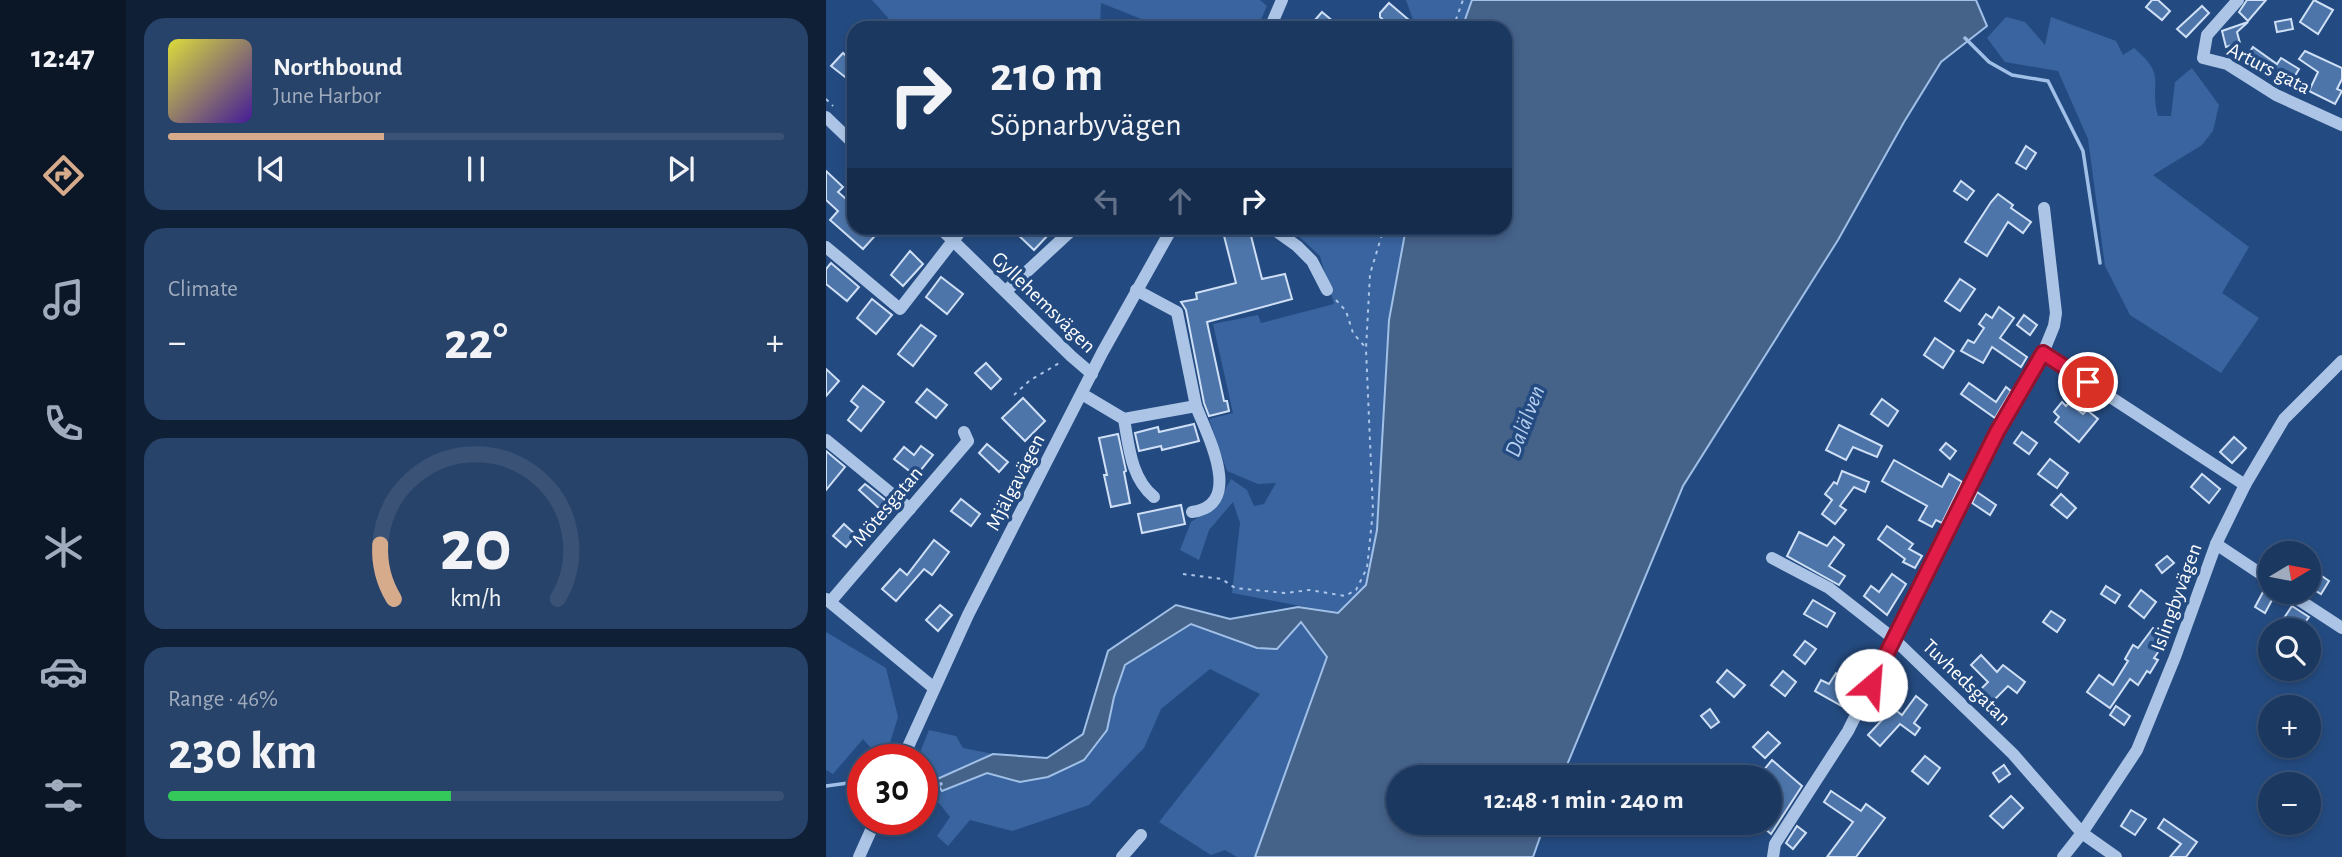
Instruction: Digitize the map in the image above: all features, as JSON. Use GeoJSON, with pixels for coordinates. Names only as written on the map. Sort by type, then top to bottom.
{"type":"FeatureCollection","features":[{"type":"Feature","properties":{"kind":"street"},"geometry":{"type":"LineString","coordinates":[[1273,21],[1282,0]]}},
{"type":"Feature","properties":{"kind":"street","name":"Arturs gata"},"geometry":{"type":"LineString","coordinates":[[2238,0],[2207,35],[2203,58],[2227,64],[2276,95],[2342,125]]}},
{"type":"Feature","properties":{"kind":"street"},"geometry":{"type":"LineString","coordinates":[[827,120],[847,138]]}},
{"type":"Feature","properties":{"kind":"street"},"geometry":{"type":"LineString","coordinates":[[1773,857],[1775,844],[1848,731],[1997,432],[2043,353],[2054,326],[2056,313],[2045,208]]}},
{"type":"Feature","properties":{"kind":"street","name":"Gyllehemsvägen"},"geometry":{"type":"LineString","coordinates":[[948,235],[1010,287],[1071,356],[1092,374]]}},
{"type":"Feature","properties":{"kind":"street"},"geometry":{"type":"LineString","coordinates":[[826,247],[900,309],[957,235]]}},
{"type":"Feature","properties":{"kind":"street"},"geometry":{"type":"LineString","coordinates":[[1010,287],[1066,235]]}},
{"type":"Feature","properties":{"kind":"street","name":"Mjälgavägen"},"geometry":{"type":"LineString","coordinates":[[909,744],[968,615],[1102,353],[1168,235]]}},
{"type":"Feature","properties":{"kind":"street"},"geometry":{"type":"LineString","coordinates":[[1282,235],[1312,261],[1327,290]]}},
{"type":"Feature","properties":{"kind":"street"},"geometry":{"type":"LineString","coordinates":[[1136,290],[1177,312],[1196,406],[1220,472],[1215,500],[1204,511],[1192,512]]}},
{"type":"Feature","properties":{"kind":"street"},"geometry":{"type":"LineString","coordinates":[[2043,353],[2245,485]]}},
{"type":"Feature","properties":{"kind":"street","name":"Islingbyvägen"},"geometry":{"type":"LineString","coordinates":[[2063,857],[2137,750],[2175,657],[2216,544],[2245,485],[2284,419],[2342,361]]}},
{"type":"Feature","properties":{"kind":"street"},"geometry":{"type":"LineString","coordinates":[[1082,394],[1124,419],[1196,406]]}},
{"type":"Feature","properties":{"kind":"street"},"geometry":{"type":"LineString","coordinates":[[1124,419],[1131,460],[1142,487],[1154,497]]}},
{"type":"Feature","properties":{"kind":"street","name":"Mötesgatan"},"geometry":{"type":"LineString","coordinates":[[828,601],[968,441],[964,432]]}},
{"type":"Feature","properties":{"kind":"street"},"geometry":{"type":"LineString","coordinates":[[826,440],[910,509]]}},
{"type":"Feature","properties":{"kind":"street"},"geometry":{"type":"LineString","coordinates":[[2216,544],[2258,572]]}},
{"type":"Feature","properties":{"kind":"street","name":"Tuvhedsgatan"},"geometry":{"type":"LineString","coordinates":[[1773,558],[1829,588],[1894,639],[2013,754],[2082,833],[2116,857]]}},
{"type":"Feature","properties":{"kind":"street"},"geometry":{"type":"LineString","coordinates":[[828,601],[934,688]]}},
{"type":"Feature","properties":{"kind":"street"},"geometry":{"type":"LineString","coordinates":[[2305,604],[2342,628]]}},
{"type":"Feature","properties":{"kind":"street"},"geometry":{"type":"LineString","coordinates":[[859,857],[869,835]]}},
{"type":"Feature","properties":{"kind":"street"},"geometry":{"type":"LineString","coordinates":[[1122,857],[1141,835]]}},
{"type":"Feature","properties":{"kind":"path"},"geometry":{"type":"LineString","coordinates":[[1456,21],[1463,0]]}},
{"type":"Feature","properties":{"kind":"path"},"geometry":{"type":"LineString","coordinates":[[1183,574],[1222,579],[1235,588],[1285,593],[1310,590],[1345,596],[1356,590],[1367,568],[1373,511],[1366,349],[1370,274],[1382,235]]}},
{"type":"Feature","properties":{"kind":"path"},"geometry":{"type":"LineString","coordinates":[[1010,287],[1084,345],[1102,353]]}},
{"type":"Feature","properties":{"kind":"path"},"geometry":{"type":"LineString","coordinates":[[1327,290],[1346,311],[1353,333],[1366,349]]}},
{"type":"Feature","properties":{"kind":"path"},"geometry":{"type":"LineString","coordinates":[[1014,395],[1029,381],[1071,356]]}},
{"type":"Feature","properties":{"kind":"shaded area"},"geometry":{"type":"Polygon","coordinates":[[[872,0],[1260,0],[1267,6],[1260,21],[1146,21],[1101,3],[1100,21],[891,21],[872,0]]]}},
{"type":"Feature","properties":{"kind":"shaded area"},"geometry":{"type":"Polygon","coordinates":[[[1406,0],[1472,0],[1464,21],[1414,21],[1406,0]]]}},
{"type":"Feature","properties":{"kind":"shaded area"},"geometry":{"type":"Polygon","coordinates":[[[2006,17],[2025,22],[2045,45],[2051,17],[2116,41],[2123,55],[2134,48],[2145,58],[2154,73],[2158,116],[2171,116],[2175,82],[2192,68],[2219,105],[2213,131],[2202,145],[2153,175],[2249,247],[2222,293],[2259,318],[2221,373],[2130,315],[2105,266],[2088,139],[2058,71],[2005,62],[1987,38],[2006,17]]]}},
{"type":"Feature","properties":{"kind":"shaded area"},"geometry":{"type":"Polygon","coordinates":[[[1298,235],[1405,235],[1389,320],[1377,530],[1366,585],[1338,613],[1232,593],[1240,523],[1233,502],[1209,530],[1199,560],[1180,550],[1191,522],[1216,506],[1231,479],[1247,490],[1254,506],[1264,504],[1276,483],[1258,484],[1227,471],[1209,419],[1233,413],[1213,324],[1258,315],[1261,323],[1334,304],[1320,256],[1298,235]]]}},
{"type":"Feature","properties":{"kind":"shaded area"},"geometry":{"type":"Polygon","coordinates":[[[1301,622],[1327,657],[1255,857],[1237,857],[1225,850],[1211,855],[1159,822],[1260,694],[1210,669],[1161,709],[1144,748],[1089,805],[1012,831],[970,820],[948,846],[937,836],[950,817],[938,803],[938,784],[942,791],[987,772],[1020,782],[1048,777],[1084,760],[1107,730],[1125,665],[1191,624],[1257,648],[1301,622]]]}},
{"type":"Feature","properties":{"kind":"shaded area"},"geometry":{"type":"Polygon","coordinates":[[[826,632],[886,668],[898,717],[890,744],[868,744],[863,739],[859,744],[847,744],[847,758],[833,774],[826,770],[826,632]]]}},
{"type":"Feature","properties":{"kind":"shaded area"},"geometry":{"type":"Polygon","coordinates":[[[929,730],[956,736],[963,748],[993,754],[938,779],[938,744],[923,744],[929,730]]]}},
{"type":"Feature","properties":{"kind":"water","name":"Dalälven"},"geometry":{"type":"Polygon","coordinates":[[[1472,0],[1976,0],[1987,26],[1941,62],[1838,240],[1683,486],[1567,765],[1386,765],[1386,835],[1541,835],[1533,857],[1255,857],[1327,657],[1301,622],[1277,649],[1257,648],[1191,624],[1125,665],[1107,730],[1084,760],[1048,777],[1020,782],[987,773],[942,791],[938,779],[993,754],[1047,758],[1083,734],[1108,651],[1176,605],[1230,619],[1298,607],[1338,613],[1366,585],[1377,530],[1389,320],[1405,235],[1512,235],[1512,21],[1464,21],[1472,0]]]}},
{"type":"Feature","properties":{"kind":"building"},"geometry":{"type":"Polygon","coordinates":[[[2152,0],[2158,0],[2170,11],[2162,20],[2146,7],[2152,0]]]}},
{"type":"Feature","properties":{"kind":"building"},"geometry":{"type":"Polygon","coordinates":[[[2247,0],[2266,0],[2248,21],[2239,12],[2247,0]]]}},
{"type":"Feature","properties":{"kind":"building"},"geometry":{"type":"Polygon","coordinates":[[[2314,0],[2333,10],[2318,34],[2300,22],[2314,0]]]}},
{"type":"Feature","properties":{"kind":"building"},"geometry":{"type":"Polygon","coordinates":[[[1389,3],[1409,20],[1384,21],[1380,13],[1389,3]]]}},
{"type":"Feature","properties":{"kind":"building"},"geometry":{"type":"Polygon","coordinates":[[[2202,6],[2209,13],[2186,37],[2177,29],[2202,6]]]}},
{"type":"Feature","properties":{"kind":"building"},"geometry":{"type":"Polygon","coordinates":[[[1322,12],[1333,21],[1314,21],[1322,12]]]}},
{"type":"Feature","properties":{"kind":"building"},"geometry":{"type":"Polygon","coordinates":[[[2291,19],[2293,29],[2277,32],[2275,22],[2291,19]]]}},
{"type":"Feature","properties":{"kind":"building"},"geometry":{"type":"Polygon","coordinates":[[[2248,22],[2237,32],[2240,43],[2226,47],[2222,31],[2248,22]]]}},
{"type":"Feature","properties":{"kind":"building"},"geometry":{"type":"Polygon","coordinates":[[[2253,47],[2277,64],[2281,58],[2299,69],[2293,79],[2285,74],[2282,80],[2262,68],[2260,70],[2245,59],[2253,47]]]}},
{"type":"Feature","properties":{"kind":"building"},"geometry":{"type":"Polygon","coordinates":[[[2305,51],[2342,68],[2342,79],[2337,89],[2342,91],[2335,104],[2309,91],[2318,72],[2299,59],[2305,51]]]}},
{"type":"Feature","properties":{"kind":"building"},"geometry":{"type":"Polygon","coordinates":[[[843,53],[847,57],[847,79],[831,66],[843,53]]]}},
{"type":"Feature","properties":{"kind":"building"},"geometry":{"type":"Polygon","coordinates":[[[2026,146],[2036,153],[2026,169],[2016,163],[2026,146]]]}},
{"type":"Feature","properties":{"kind":"building"},"geometry":{"type":"Polygon","coordinates":[[[826,171],[843,187],[838,192],[847,200],[847,235],[830,220],[838,211],[826,200],[826,171]]]}},
{"type":"Feature","properties":{"kind":"building"},"geometry":{"type":"Polygon","coordinates":[[[1961,181],[1974,191],[1967,200],[1954,191],[1961,181]]]}},
{"type":"Feature","properties":{"kind":"building"},"geometry":{"type":"Polygon","coordinates":[[[1998,194],[2013,205],[2011,208],[2031,222],[2023,233],[2008,222],[1987,256],[1965,242],[1998,194]]]}},
{"type":"Feature","properties":{"kind":"building"},"geometry":{"type":"Polygon","coordinates":[[[847,235],[876,235],[863,249],[847,235]]]}},
{"type":"Feature","properties":{"kind":"building"},"geometry":{"type":"Polygon","coordinates":[[[1018,235],[1048,235],[1034,250],[1018,235]]]}},
{"type":"Feature","properties":{"kind":"building"},"geometry":{"type":"Polygon","coordinates":[[[1224,235],[1251,235],[1262,279],[1285,274],[1292,299],[1207,322],[1224,401],[1227,401],[1229,411],[1209,416],[1204,403],[1186,310],[1181,302],[1197,299],[1196,293],[1236,283],[1224,235]]]}},
{"type":"Feature","properties":{"kind":"building"},"geometry":{"type":"Polygon","coordinates":[[[910,251],[923,264],[903,286],[891,275],[910,251]]]}},
{"type":"Feature","properties":{"kind":"building"},"geometry":{"type":"Polygon","coordinates":[[[831,263],[859,287],[847,301],[826,284],[826,269],[831,263]]]}},
{"type":"Feature","properties":{"kind":"building"},"geometry":{"type":"Polygon","coordinates":[[[941,277],[963,294],[947,314],[926,297],[941,277]]]}},
{"type":"Feature","properties":{"kind":"building"},"geometry":{"type":"Polygon","coordinates":[[[1960,279],[1975,289],[1960,311],[1945,301],[1960,279]]]}},
{"type":"Feature","properties":{"kind":"building"},"geometry":{"type":"Polygon","coordinates":[[[872,299],[892,315],[876,334],[857,318],[872,299]]]}},
{"type":"Feature","properties":{"kind":"building"},"geometry":{"type":"Polygon","coordinates":[[[1999,307],[2014,318],[2000,338],[2027,357],[2021,367],[1992,347],[1983,363],[1961,351],[1968,340],[1974,343],[1984,328],[1979,324],[1986,314],[1992,318],[1999,307]]]}},
{"type":"Feature","properties":{"kind":"building"},"geometry":{"type":"Polygon","coordinates":[[[2024,315],[2037,325],[2030,335],[2017,325],[2024,315]]]}},
{"type":"Feature","properties":{"kind":"building"},"geometry":{"type":"Polygon","coordinates":[[[921,325],[936,336],[913,366],[898,354],[921,325]]]}},
{"type":"Feature","properties":{"kind":"building"},"geometry":{"type":"Polygon","coordinates":[[[1935,338],[1954,351],[1943,368],[1924,355],[1935,338]]]}},
{"type":"Feature","properties":{"kind":"building"},"geometry":{"type":"Polygon","coordinates":[[[986,363],[1001,379],[991,389],[975,373],[986,363]]]}},
{"type":"Feature","properties":{"kind":"building"},"geometry":{"type":"Polygon","coordinates":[[[826,369],[839,381],[826,396],[826,369]]]}},
{"type":"Feature","properties":{"kind":"building"},"geometry":{"type":"Polygon","coordinates":[[[1969,383],[1996,402],[2006,387],[2011,391],[1995,418],[1961,394],[1969,383]]]}},
{"type":"Feature","properties":{"kind":"building"},"geometry":{"type":"Polygon","coordinates":[[[863,386],[884,402],[861,431],[848,420],[858,407],[851,401],[863,386]]]}},
{"type":"Feature","properties":{"kind":"building"},"geometry":{"type":"Polygon","coordinates":[[[927,389],[947,405],[936,418],[916,402],[927,389]]]}},
{"type":"Feature","properties":{"kind":"building"},"geometry":{"type":"Polygon","coordinates":[[[1023,398],[1045,421],[1025,441],[1002,418],[1023,398]]]}},
{"type":"Feature","properties":{"kind":"building"},"geometry":{"type":"Polygon","coordinates":[[[1882,399],[1898,411],[1888,426],[1871,414],[1882,399]]]}},
{"type":"Feature","properties":{"kind":"building"},"geometry":{"type":"Polygon","coordinates":[[[2062,402],[2066,406],[2069,403],[2083,414],[2087,410],[2098,419],[2079,442],[2055,422],[2059,417],[2054,412],[2062,402]]]}},
{"type":"Feature","properties":{"kind":"building"},"geometry":{"type":"Polygon","coordinates":[[[1194,424],[1199,441],[1162,450],[1161,446],[1139,451],[1135,433],[1158,427],[1159,432],[1194,424]]]}},
{"type":"Feature","properties":{"kind":"building"},"geometry":{"type":"Polygon","coordinates":[[[1839,425],[1882,446],[1877,457],[1853,447],[1846,460],[1826,450],[1839,425]]]}},
{"type":"Feature","properties":{"kind":"building"},"geometry":{"type":"Polygon","coordinates":[[[2022,432],[2037,443],[2029,454],[2014,443],[2022,432]]]}},
{"type":"Feature","properties":{"kind":"building"},"geometry":{"type":"Polygon","coordinates":[[[1118,434],[1130,503],[1111,507],[1099,438],[1118,434]]]}},
{"type":"Feature","properties":{"kind":"building"},"geometry":{"type":"Polygon","coordinates":[[[2234,437],[2246,448],[2232,463],[2220,452],[2234,437]]]}},
{"type":"Feature","properties":{"kind":"building"},"geometry":{"type":"Polygon","coordinates":[[[1946,443],[1956,451],[1950,459],[1940,450],[1946,443]]]}},
{"type":"Feature","properties":{"kind":"building"},"geometry":{"type":"Polygon","coordinates":[[[987,444],[1008,462],[999,472],[979,453],[987,444]]]}},
{"type":"Feature","properties":{"kind":"building"},"geometry":{"type":"Polygon","coordinates":[[[921,446],[933,455],[916,476],[894,459],[904,447],[914,455],[921,446]]]}},
{"type":"Feature","properties":{"kind":"building"},"geometry":{"type":"Polygon","coordinates":[[[826,451],[845,467],[826,490],[826,451]]]}},
{"type":"Feature","properties":{"kind":"building"},"geometry":{"type":"Polygon","coordinates":[[[2050,459],[2068,473],[2057,488],[2038,474],[2050,459]]]}},
{"type":"Feature","properties":{"kind":"building"},"geometry":{"type":"Polygon","coordinates":[[[1894,460],[1942,487],[1949,474],[1962,482],[1942,523],[1936,520],[1932,527],[1919,520],[1927,506],[1882,481],[1894,460]]]}},
{"type":"Feature","properties":{"kind":"building"},"geometry":{"type":"Polygon","coordinates":[[[1842,471],[1869,482],[1865,492],[1854,487],[1840,506],[1846,510],[1835,524],[1822,514],[1832,500],[1825,494],[1834,482],[1837,484],[1842,471]]]}},
{"type":"Feature","properties":{"kind":"building"},"geometry":{"type":"Polygon","coordinates":[[[2202,474],[2220,489],[2209,503],[2191,487],[2202,474]]]}},
{"type":"Feature","properties":{"kind":"building"},"geometry":{"type":"Polygon","coordinates":[[[865,484],[890,504],[883,512],[859,490],[865,484]]]}},
{"type":"Feature","properties":{"kind":"building"},"geometry":{"type":"Polygon","coordinates":[[[1977,492],[1996,505],[1990,515],[1972,503],[1977,492]]]}},
{"type":"Feature","properties":{"kind":"building"},"geometry":{"type":"Polygon","coordinates":[[[2061,494],[2076,508],[2067,518],[2051,505],[2061,494]]]}},
{"type":"Feature","properties":{"kind":"building"},"geometry":{"type":"Polygon","coordinates":[[[961,499],[980,514],[971,526],[951,511],[961,499]]]}},
{"type":"Feature","properties":{"kind":"building"},"geometry":{"type":"Polygon","coordinates":[[[1181,505],[1185,524],[1142,533],[1138,514],[1181,505]]]}},
{"type":"Feature","properties":{"kind":"building"},"geometry":{"type":"Polygon","coordinates":[[[844,524],[856,535],[846,547],[833,536],[844,524]]]}},
{"type":"Feature","properties":{"kind":"building"},"geometry":{"type":"Polygon","coordinates":[[[1887,526],[1913,544],[1909,549],[1922,556],[1915,568],[1903,562],[1905,559],[1878,539],[1887,526]]]}},
{"type":"Feature","properties":{"kind":"building"},"geometry":{"type":"Polygon","coordinates":[[[1799,532],[1827,546],[1834,537],[1844,545],[1829,566],[1845,576],[1839,585],[1787,556],[1799,532]]]}},
{"type":"Feature","properties":{"kind":"building"},"geometry":{"type":"Polygon","coordinates":[[[934,540],[949,552],[932,575],[924,569],[896,601],[882,589],[900,569],[907,575],[934,540]]]}},
{"type":"Feature","properties":{"kind":"building"},"geometry":{"type":"Polygon","coordinates":[[[2167,556],[2174,563],[2162,573],[2156,565],[2167,556]]]}},
{"type":"Feature","properties":{"kind":"building"},"geometry":{"type":"Polygon","coordinates":[[[1892,574],[1906,584],[1887,615],[1864,596],[1871,586],[1879,592],[1892,574]]]}},
{"type":"Feature","properties":{"kind":"building"},"geometry":{"type":"Polygon","coordinates":[[[2321,575],[2329,581],[2321,594],[2321,575]]]}},
{"type":"Feature","properties":{"kind":"building"},"geometry":{"type":"Polygon","coordinates":[[[2106,586],[2120,595],[2115,603],[2101,594],[2106,586]]]}},
{"type":"Feature","properties":{"kind":"building"},"geometry":{"type":"Polygon","coordinates":[[[2141,590],[2156,602],[2144,618],[2129,606],[2141,590]]]}},
{"type":"Feature","properties":{"kind":"building"},"geometry":{"type":"Polygon","coordinates":[[[1813,600],[1835,613],[1827,627],[1804,614],[1813,600]]]}},
{"type":"Feature","properties":{"kind":"building"},"geometry":{"type":"Polygon","coordinates":[[[2258,601],[2258,604],[2270,604],[2265,613],[2255,607],[2258,601]]]}},
{"type":"Feature","properties":{"kind":"building"},"geometry":{"type":"Polygon","coordinates":[[[940,605],[952,615],[938,631],[926,620],[940,605]]]}},
{"type":"Feature","properties":{"kind":"building"},"geometry":{"type":"Polygon","coordinates":[[[2292,606],[2309,617],[2308,618],[2284,618],[2292,606]]]}},
{"type":"Feature","properties":{"kind":"building"},"geometry":{"type":"Polygon","coordinates":[[[2051,611],[2065,620],[2057,632],[2043,622],[2051,611]]]}},
{"type":"Feature","properties":{"kind":"building"},"geometry":{"type":"Polygon","coordinates":[[[2153,628],[2168,638],[2154,658],[2158,660],[2150,673],[2147,671],[2138,685],[2130,679],[2110,708],[2087,692],[2099,675],[2113,685],[2128,661],[2125,659],[2133,645],[2138,648],[2153,628]]]}},
{"type":"Feature","properties":{"kind":"building"},"geometry":{"type":"Polygon","coordinates":[[[1805,641],[1816,649],[1805,664],[1794,655],[1805,641]]]}},
{"type":"Feature","properties":{"kind":"building"},"geometry":{"type":"Polygon","coordinates":[[[1981,655],[1997,672],[2003,665],[2025,682],[2017,693],[2008,686],[1987,707],[1975,695],[1988,682],[1971,665],[1981,655]]]}},
{"type":"Feature","properties":{"kind":"building"},"geometry":{"type":"Polygon","coordinates":[[[1727,670],[1745,685],[1734,697],[1717,682],[1727,670]]]}},
{"type":"Feature","properties":{"kind":"building"},"geometry":{"type":"Polygon","coordinates":[[[1783,671],[1796,682],[1785,696],[1771,685],[1783,671]]]}},
{"type":"Feature","properties":{"kind":"building"},"geometry":{"type":"Polygon","coordinates":[[[1836,673],[1860,688],[1849,710],[1815,691],[1821,680],[1829,684],[1836,673]]]}},
{"type":"Feature","properties":{"kind":"building"},"geometry":{"type":"Polygon","coordinates":[[[1916,696],[1927,705],[1914,723],[1920,728],[1915,735],[1900,724],[1880,746],[1868,735],[1893,708],[1902,715],[1916,696]]]}},
{"type":"Feature","properties":{"kind":"building"},"geometry":{"type":"Polygon","coordinates":[[[2116,706],[2130,716],[2124,725],[2110,715],[2116,706]]]}},
{"type":"Feature","properties":{"kind":"building"},"geometry":{"type":"Polygon","coordinates":[[[1710,709],[1719,722],[1711,728],[1701,716],[1710,709]]]}},
{"type":"Feature","properties":{"kind":"building"},"geometry":{"type":"Polygon","coordinates":[[[1768,732],[1780,743],[1765,758],[1753,747],[1768,732]]]}},
{"type":"Feature","properties":{"kind":"building"},"geometry":{"type":"Polygon","coordinates":[[[1925,756],[1940,768],[1928,784],[1912,771],[1925,756]]]}},
{"type":"Feature","properties":{"kind":"building"},"geometry":{"type":"Polygon","coordinates":[[[2004,765],[2010,774],[1999,782],[1993,773],[2004,765]]]}},
{"type":"Feature","properties":{"kind":"building"},"geometry":{"type":"Polygon","coordinates":[[[1782,769],[1802,786],[1782,817],[1782,769]]]}},
{"type":"Feature","properties":{"kind":"building"},"geometry":{"type":"Polygon","coordinates":[[[1831,791],[1861,811],[1866,804],[1885,818],[1856,857],[1827,857],[1853,822],[1824,802],[1831,791]]]}},
{"type":"Feature","properties":{"kind":"building"},"geometry":{"type":"Polygon","coordinates":[[[2011,796],[2023,808],[2003,828],[1990,816],[2011,796]]]}},
{"type":"Feature","properties":{"kind":"building"},"geometry":{"type":"Polygon","coordinates":[[[2131,810],[2146,819],[2135,835],[2121,826],[2131,810]]]}},
{"type":"Feature","properties":{"kind":"building"},"geometry":{"type":"Polygon","coordinates":[[[2164,819],[2197,842],[2186,857],[2170,857],[2181,844],[2158,828],[2164,819]]]}},
{"type":"Feature","properties":{"kind":"building"},"geometry":{"type":"Polygon","coordinates":[[[1797,826],[1806,833],[1793,849],[1786,843],[1797,826]]]}},
{"type":"Feature","properties":{"kind":"waterway"},"geometry":{"type":"LineString","coordinates":[[1965,38],[1989,62],[2012,75],[2048,81],[2083,151],[2100,263]]}},
{"type":"Feature","properties":{"kind":"waterway"},"geometry":{"type":"LineString","coordinates":[[826,786],[847,783]]}},
{"type":"Feature","properties":{"kind":"route"},"geometry":{"type":"LineString","coordinates":[[1871,685],[1997,432],[2043,353],[2088,382]]}}]}
